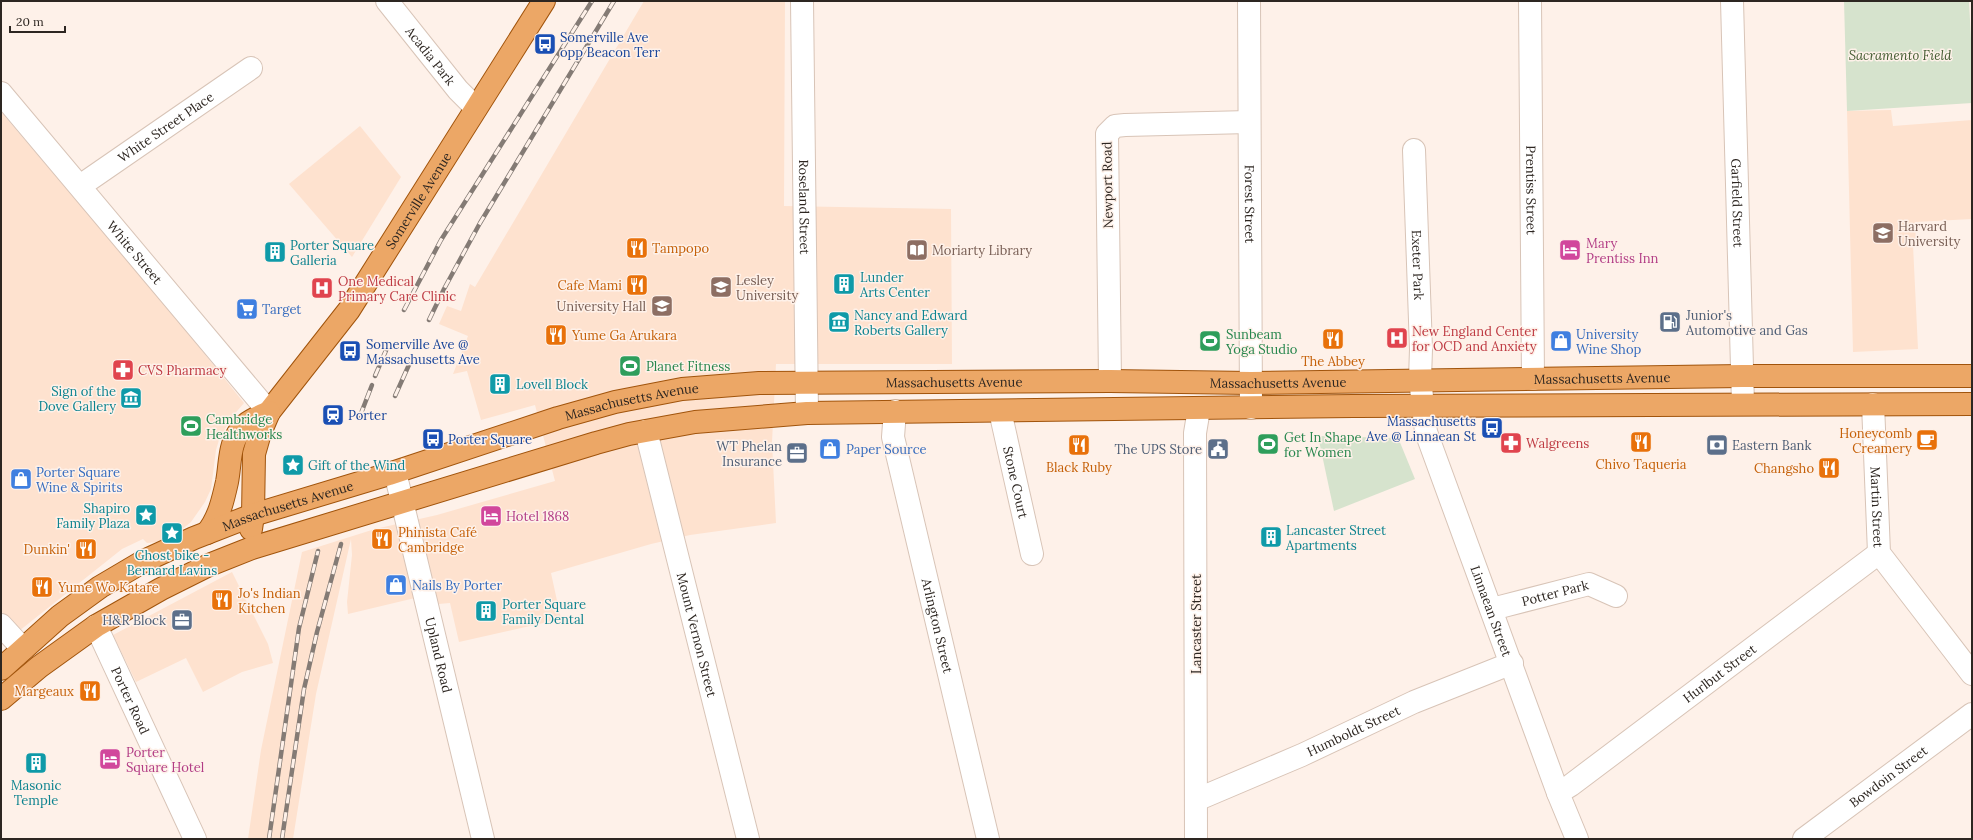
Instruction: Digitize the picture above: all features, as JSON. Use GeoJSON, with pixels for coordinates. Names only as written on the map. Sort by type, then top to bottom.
{"type":"FeatureCollection","features":[{"type":"Feature","properties":{"kind":"main road","name":"Somerville Avenue"},"geometry":{"type":"LineString","coordinates":[[230,556],[247,540],[252,526],[254,454],[260,432],[270,412],[349,310],[544,1]]}},
{"type":"Feature","properties":{"kind":"main road","name":"Massachusetts Avenue"},"geometry":{"type":"LineString","coordinates":[[1,668],[60,616],[100,587],[169,549],[253,515],[395,472],[558,418],[633,398],[714,385],[759,382],[1110,381],[1251,383],[1420,379],[1742,376],[1972,376]]}},
{"type":"Feature","properties":{"kind":"main road","name":"Massachusetts Avenue"},"geometry":{"type":"LineString","coordinates":[[1,700],[39,667],[96,626],[161,589],[230,556],[596,443],[646,431],[695,422],[807,413],[895,411],[1743,404],[1972,404]]}},
{"type":"Feature","properties":{"kind":"main road","name":"Somerville Avenue"},"geometry":{"type":"LineString","coordinates":[[208,533],[221,505],[234,440],[246,425],[270,412]]}},
{"type":"Feature","properties":{"kind":"street","name":"Acadia Park"},"geometry":{"type":"LineString","coordinates":[[387,1],[458,90],[476,108]]}},
{"type":"Feature","properties":{"kind":"street","name":"Roseland Street"},"geometry":{"type":"LineString","coordinates":[[802,1],[807,413]]}},
{"type":"Feature","properties":{"kind":"street","name":"Forest Street"},"geometry":{"type":"LineString","coordinates":[[1248,1],[1251,408]]}},
{"type":"Feature","properties":{"kind":"street","name":"Prentiss Street"},"geometry":{"type":"LineString","coordinates":[[1530,1],[1533,379]]}},
{"type":"Feature","properties":{"kind":"street","name":"Garfield Street"},"geometry":{"type":"LineString","coordinates":[[1732,1],[1743,404]]}},
{"type":"Feature","properties":{"kind":"street","name":"White Street Place"},"geometry":{"type":"LineString","coordinates":[[80,186],[251,68]]}},
{"type":"Feature","properties":{"kind":"street","name":"White Street"},"geometry":{"type":"LineString","coordinates":[[1,93],[270,412]]}},
{"type":"Feature","properties":{"kind":"street","name":"Newport Road"},"geometry":{"type":"LineString","coordinates":[[1110,381],[1107,134],[1115,126],[1125,125],[1249,122]]}},
{"type":"Feature","properties":{"kind":"street","name":"Exeter Park"},"geometry":{"type":"LineString","coordinates":[[1414,150],[1421,354],[1420,379]]}},
{"type":"Feature","properties":{"kind":"street","name":"Linnaean Street"},"geometry":{"type":"LineString","coordinates":[[1420,379],[1423,407],[1430,445],[1512,663],[1558,793],[1570,837]]}},
{"type":"Feature","properties":{"kind":"street","name":"Martin Street"},"geometry":{"type":"LineString","coordinates":[[1873,404],[1879,553],[1972,674]]}},
{"type":"Feature","properties":{"kind":"street","name":"Lancaster Street"},"geometry":{"type":"LineString","coordinates":[[1196,839],[1196,433],[1199,409]]}},
{"type":"Feature","properties":{"kind":"street","name":"Arlington Street"},"geometry":{"type":"LineString","coordinates":[[895,411],[893,437],[988,839]]}},
{"type":"Feature","properties":{"kind":"street","name":"Stone Court"},"geometry":{"type":"LineString","coordinates":[[1000,411],[1032,554]]}},
{"type":"Feature","properties":{"kind":"street","name":"Mount Vernon Street"},"geometry":{"type":"LineString","coordinates":[[646,431],[748,839]]}},
{"type":"Feature","properties":{"kind":"street","name":"Upland Road"},"geometry":{"type":"LineString","coordinates":[[395,472],[483,839]]}},
{"type":"Feature","properties":{"kind":"street","name":"Hurlbut Street"},"geometry":{"type":"LineString","coordinates":[[1558,793],[1577,781],[1879,553]]}},
{"type":"Feature","properties":{"kind":"street","name":"Potter Park"},"geometry":{"type":"LineString","coordinates":[[1492,609],[1589,584],[1616,596]]}},
{"type":"Feature","properties":{"kind":"street"},"geometry":{"type":"LineString","coordinates":[[1,625],[23,649]]}},
{"type":"Feature","properties":{"kind":"street","name":"Porter Road"},"geometry":{"type":"LineString","coordinates":[[96,626],[195,839]]}},
{"type":"Feature","properties":{"kind":"street","name":"Humboldt Street"},"geometry":{"type":"LineString","coordinates":[[1196,800],[1302,755],[1414,702],[1512,663]]}},
{"type":"Feature","properties":{"kind":"street","name":"Bowdoin Street"},"geometry":{"type":"LineString","coordinates":[[1804,839],[1972,714]]}},
{"type":"Feature","properties":{"kind":"shaded area","name":"Lesley University"},"geometry":{"type":"Polygon","coordinates":[[[644,1],[785,1],[784,206],[951,209],[952,364],[776,364],[772,442],[776,523],[690,535],[651,544],[551,573],[561,619],[459,642],[450,603],[416,606],[415,598],[348,614],[347,602],[352,555],[351,539],[316,694],[293,839],[248,839],[261,750],[302,552],[375,529],[437,515],[555,481],[535,405],[481,420],[467,371],[453,374],[468,336],[439,324],[447,306],[461,311],[470,284],[475,287],[644,1]]]}},
{"type":"Feature","properties":{"kind":"shaded area","name":"Harvard University"},"geometry":{"type":"Polygon","coordinates":[[[1891,110],[1893,126],[1972,120],[1972,219],[1915,222],[1916,244],[1913,245],[1918,349],[1853,352],[1847,111],[1891,110]]]}},
{"type":"Feature","properties":{"kind":"shaded area"},"geometry":{"type":"Polygon","coordinates":[[[1,112],[158,296],[244,403],[231,418],[219,440],[216,450],[211,489],[205,502],[191,522],[180,531],[157,542],[147,543],[143,539],[122,549],[19,631],[1,611],[1,112]]]}},
{"type":"Feature","properties":{"kind":"shaded area"},"geometry":{"type":"Polygon","coordinates":[[[360,126],[401,177],[352,257],[289,184],[360,126]]]}},
{"type":"Feature","properties":{"kind":"shaded area"},"geometry":{"type":"Polygon","coordinates":[[[232,572],[268,644],[273,663],[242,672],[203,692],[186,658],[136,682],[113,635],[232,572]]]}},
{"type":"Feature","properties":{"kind":"green space","name":"Sacramento Field"},"geometry":{"type":"Polygon","coordinates":[[[1844,1],[1969,1],[1972,58],[1972,103],[1847,111],[1844,1]]]}},
{"type":"Feature","properties":{"kind":"green space"},"geometry":{"type":"Polygon","coordinates":[[[1318,436],[1396,438],[1399,440],[1415,479],[1334,511],[1318,436]]]}},
{"type":"Feature","properties":{"kind":"railway"},"geometry":{"type":"LineString","coordinates":[[404,310],[441,240],[592,1]]}},
{"type":"Feature","properties":{"kind":"railway"},"geometry":{"type":"LineString","coordinates":[[429,320],[480,223],[614,1]]}},
{"type":"Feature","properties":{"kind":"railway"},"geometry":{"type":"LineString","coordinates":[[375,376],[387,348]]}},
{"type":"Feature","properties":{"kind":"railway"},"geometry":{"type":"LineString","coordinates":[[395,396],[412,358]]}},
{"type":"Feature","properties":{"kind":"railway"},"geometry":{"type":"LineString","coordinates":[[360,416],[372,385]]}},
{"type":"Feature","properties":{"kind":"railway"},"geometry":{"type":"LineString","coordinates":[[282,839],[304,689],[317,632],[341,544]]}},
{"type":"Feature","properties":{"kind":"railway"},"geometry":{"type":"LineString","coordinates":[[269,839],[299,628],[318,551]]}},
{"type":"Feature","properties":{"kind":"place","name":"Somerville Ave opp Beacon Terr"},"geometry":{"type":"Point","coordinates":[545,44]}},
{"type":"Feature","properties":{"kind":"place","name":"Harvard University"},"geometry":{"type":"Point","coordinates":[1883,233]}},
{"type":"Feature","properties":{"kind":"place","name":"Tampopo"},"geometry":{"type":"Point","coordinates":[637,248]}},
{"type":"Feature","properties":{"kind":"place","name":"Moriarty Library"},"geometry":{"type":"Point","coordinates":[917,250]}},
{"type":"Feature","properties":{"kind":"place","name":"Mary Prentiss Inn"},"geometry":{"type":"Point","coordinates":[1570,250]}},
{"type":"Feature","properties":{"kind":"place","name":"Porter Square Galleria"},"geometry":{"type":"Point","coordinates":[275,252]}},
{"type":"Feature","properties":{"kind":"place","name":"Lunder Arts Center"},"geometry":{"type":"Point","coordinates":[844,284]}},
{"type":"Feature","properties":{"kind":"place","name":"Cafe Mami"},"geometry":{"type":"Point","coordinates":[637,285]}},
{"type":"Feature","properties":{"kind":"place","name":"Lesley University"},"geometry":{"type":"Point","coordinates":[721,287]}},
{"type":"Feature","properties":{"kind":"place","name":"One Medical Primary Care Clinic"},"geometry":{"type":"Point","coordinates":[322,288]}},
{"type":"Feature","properties":{"kind":"place","name":"University Hall"},"geometry":{"type":"Point","coordinates":[662,306]}},
{"type":"Feature","properties":{"kind":"place","name":"Target"},"geometry":{"type":"Point","coordinates":[247,309]}},
{"type":"Feature","properties":{"kind":"place","name":"Nancy and Edward Roberts Gallery"},"geometry":{"type":"Point","coordinates":[839,322]}},
{"type":"Feature","properties":{"kind":"place","name":"Junior's Automotive and Gas"},"geometry":{"type":"Point","coordinates":[1670,322]}},
{"type":"Feature","properties":{"kind":"place","name":"Yume Ga Arukara"},"geometry":{"type":"Point","coordinates":[556,335]}},
{"type":"Feature","properties":{"kind":"place","name":"New England Center for OCD and Anxiety"},"geometry":{"type":"Point","coordinates":[1397,338]}},
{"type":"Feature","properties":{"kind":"place","name":"The Abbey"},"geometry":{"type":"Point","coordinates":[1333,339]}},
{"type":"Feature","properties":{"kind":"place","name":"Sunbeam Yoga Studio"},"geometry":{"type":"Point","coordinates":[1210,341]}},
{"type":"Feature","properties":{"kind":"place","name":"University Wine Shop"},"geometry":{"type":"Point","coordinates":[1561,341]}},
{"type":"Feature","properties":{"kind":"place","name":"Somerville Ave @ Massachusetts Ave"},"geometry":{"type":"Point","coordinates":[350,351]}},
{"type":"Feature","properties":{"kind":"place","name":"Planet Fitness"},"geometry":{"type":"Point","coordinates":[630,366]}},
{"type":"Feature","properties":{"kind":"place","name":"CVS Pharmacy"},"geometry":{"type":"Point","coordinates":[123,370]}},
{"type":"Feature","properties":{"kind":"place","name":"Lovell Block"},"geometry":{"type":"Point","coordinates":[500,384]}},
{"type":"Feature","properties":{"kind":"place","name":"Sign of the Dove Gallery"},"geometry":{"type":"Point","coordinates":[131,398]}},
{"type":"Feature","properties":{"kind":"place","name":"Porter"},"geometry":{"type":"Point","coordinates":[333,415]}},
{"type":"Feature","properties":{"kind":"place","name":"Cambridge Healthworks"},"geometry":{"type":"Point","coordinates":[191,426]}},
{"type":"Feature","properties":{"kind":"place","name":"Massachusetts Ave @ Linnaean St"},"geometry":{"type":"Point","coordinates":[1492,428]}},
{"type":"Feature","properties":{"kind":"place","name":"Porter Square"},"geometry":{"type":"Point","coordinates":[433,439]}},
{"type":"Feature","properties":{"kind":"place","name":"Honeycomb Creamery"},"geometry":{"type":"Point","coordinates":[1927,440]}},
{"type":"Feature","properties":{"kind":"place","name":"Chivo Taqueria"},"geometry":{"type":"Point","coordinates":[1641,442]}},
{"type":"Feature","properties":{"kind":"place","name":"Walgreens"},"geometry":{"type":"Point","coordinates":[1511,443]}},
{"type":"Feature","properties":{"kind":"place","name":"Get In Shape for Women"},"geometry":{"type":"Point","coordinates":[1268,444]}},
{"type":"Feature","properties":{"kind":"place","name":"Black Ruby"},"geometry":{"type":"Point","coordinates":[1079,445]}},
{"type":"Feature","properties":{"kind":"place","name":"Eastern Bank"},"geometry":{"type":"Point","coordinates":[1717,445]}},
{"type":"Feature","properties":{"kind":"place","name":"Paper Source"},"geometry":{"type":"Point","coordinates":[830,449]}},
{"type":"Feature","properties":{"kind":"place","name":"The UPS Store"},"geometry":{"type":"Point","coordinates":[1218,449]}},
{"type":"Feature","properties":{"kind":"place","name":"WT Phelan Insurance"},"geometry":{"type":"Point","coordinates":[797,453]}},
{"type":"Feature","properties":{"kind":"place","name":"Gift of the Wind"},"geometry":{"type":"Point","coordinates":[293,465]}},
{"type":"Feature","properties":{"kind":"place","name":"Changsho"},"geometry":{"type":"Point","coordinates":[1829,468]}},
{"type":"Feature","properties":{"kind":"place","name":"Porter Square Wine & Spirits"},"geometry":{"type":"Point","coordinates":[21,479]}},
{"type":"Feature","properties":{"kind":"place","name":"Shapiro Family Plaza"},"geometry":{"type":"Point","coordinates":[146,515]}},
{"type":"Feature","properties":{"kind":"place","name":"Hotel 1868"},"geometry":{"type":"Point","coordinates":[491,516]}},
{"type":"Feature","properties":{"kind":"place","name":"Ghost bike - Bernard Lavins"},"geometry":{"type":"Point","coordinates":[172,533]}},
{"type":"Feature","properties":{"kind":"place","name":"Lancaster Street Apartments"},"geometry":{"type":"Point","coordinates":[1271,537]}},
{"type":"Feature","properties":{"kind":"place","name":"Phinista Café Cambridge"},"geometry":{"type":"Point","coordinates":[382,539]}},
{"type":"Feature","properties":{"kind":"place","name":"Dunkin'"},"geometry":{"type":"Point","coordinates":[86,549]}},
{"type":"Feature","properties":{"kind":"place","name":"Nails By Porter"},"geometry":{"type":"Point","coordinates":[396,585]}},
{"type":"Feature","properties":{"kind":"place","name":"Yume Wo Katare"},"geometry":{"type":"Point","coordinates":[42,587]}},
{"type":"Feature","properties":{"kind":"place","name":"Jo's Indian Kitchen"},"geometry":{"type":"Point","coordinates":[222,600]}},
{"type":"Feature","properties":{"kind":"place","name":"Porter Square Family Dental"},"geometry":{"type":"Point","coordinates":[486,611]}},
{"type":"Feature","properties":{"kind":"place","name":"H&R Block"},"geometry":{"type":"Point","coordinates":[182,620]}},
{"type":"Feature","properties":{"kind":"place","name":"Margeaux"},"geometry":{"type":"Point","coordinates":[90,691]}},
{"type":"Feature","properties":{"kind":"place","name":"Porter Square Hotel"},"geometry":{"type":"Point","coordinates":[110,759]}},
{"type":"Feature","properties":{"kind":"place","name":"Masonic Temple"},"geometry":{"type":"Point","coordinates":[36,763]}}]}
